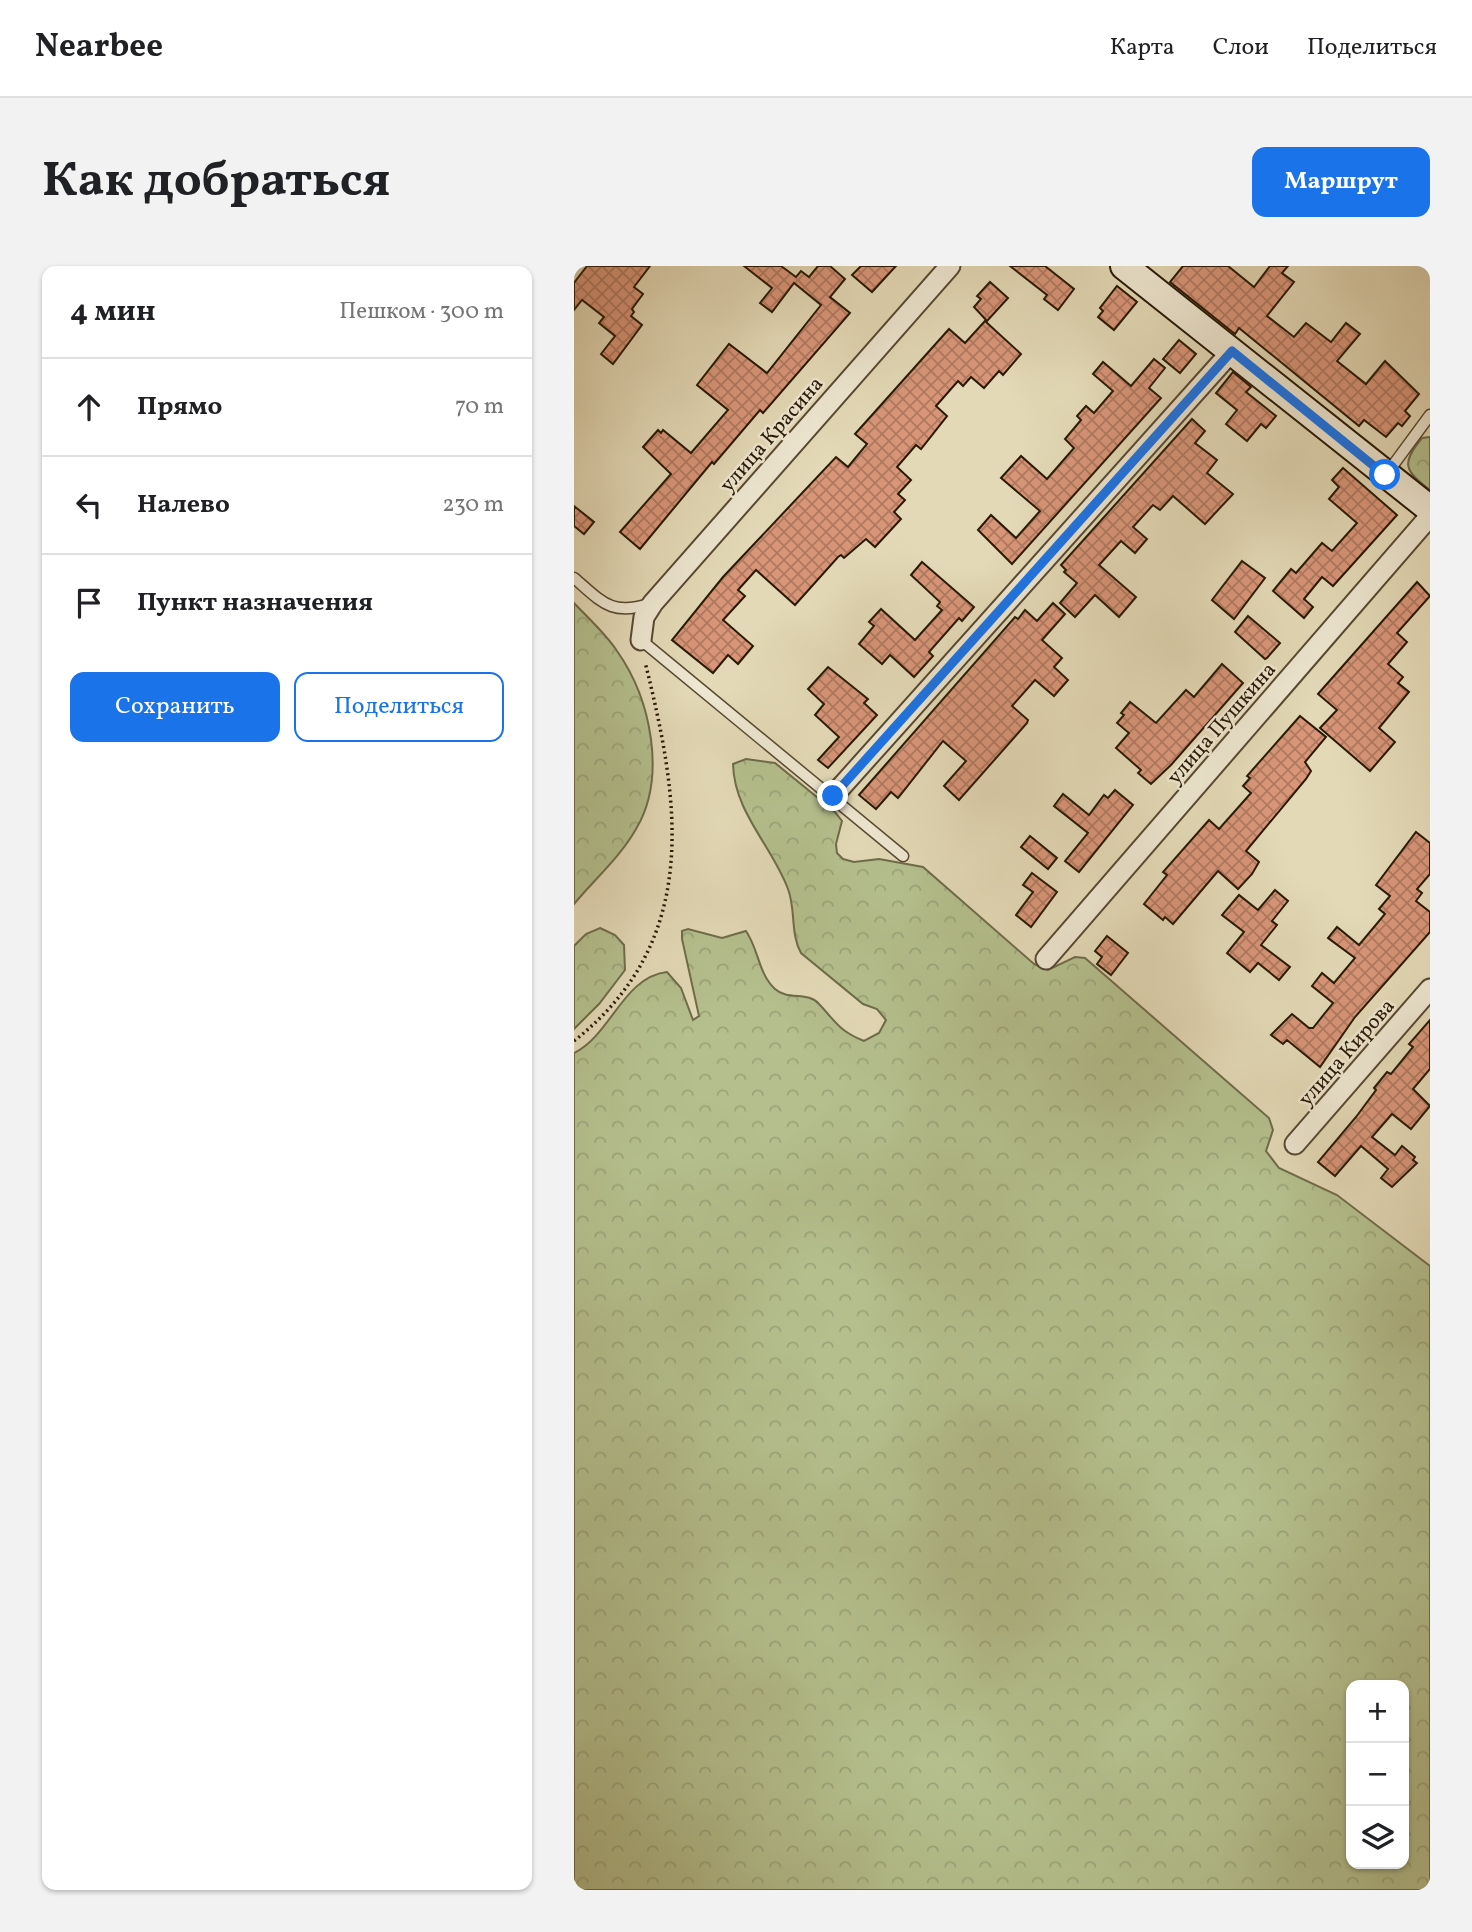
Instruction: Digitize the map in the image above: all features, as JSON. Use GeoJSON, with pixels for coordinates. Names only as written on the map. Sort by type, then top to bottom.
{"type":"FeatureCollection","features":[{"type":"Feature","properties":{"kind":"street","name":"улица Красина"},"geometry":{"type":"LineString","coordinates":[[642,640],[644,617],[653,603],[950,266]]}},
{"type":"Feature","properties":{"kind":"street"},"geometry":{"type":"LineString","coordinates":[[1124,266],[1430,509]]}},
{"type":"Feature","properties":{"kind":"street"},"geometry":{"type":"LineString","coordinates":[[833,796],[1232,351]]}},
{"type":"Feature","properties":{"kind":"street","name":"улица Пушкина"},"geometry":{"type":"LineString","coordinates":[[1046,959],[1430,516]]}},
{"type":"Feature","properties":{"kind":"street","name":"улица Кирова"},"geometry":{"type":"LineString","coordinates":[[1296,1144],[1430,989]]}},
{"type":"Feature","properties":{"kind":"lane"},"geometry":{"type":"LineString","coordinates":[[1385,475],[1430,415]]}},
{"type":"Feature","properties":{"kind":"lane"},"geometry":{"type":"LineString","coordinates":[[574,578],[612,608],[622,610],[653,603]]}},
{"type":"Feature","properties":{"kind":"lane"},"geometry":{"type":"LineString","coordinates":[[642,640],[903,856]]}},
{"type":"Feature","properties":{"kind":"path"},"geometry":{"type":"LineString","coordinates":[[574,1041],[620,999],[663,920],[669,892],[673,866],[670,778],[642,640]]}},
{"type":"Feature","properties":{"kind":"green space"},"geometry":{"type":"Polygon","coordinates":[[[1430,437],[1430,490],[1411,472],[1408,460],[1422,438],[1430,437]]]}},
{"type":"Feature","properties":{"kind":"green space"},"geometry":{"type":"Polygon","coordinates":[[[574,603],[608,638],[629,670],[646,715],[653,762],[651,786],[636,829],[615,858],[574,904],[574,603]]]}},
{"type":"Feature","properties":{"kind":"green space"},"geometry":{"type":"Polygon","coordinates":[[[746,759],[775,763],[834,811],[842,821],[836,844],[837,853],[843,859],[854,862],[879,859],[923,867],[1034,964],[1048,970],[1075,957],[1085,958],[1269,1118],[1273,1130],[1266,1151],[1279,1168],[1337,1195],[1430,1266],[1430,1890],[574,1890],[574,1053],[587,1045],[639,984],[652,976],[667,972],[681,988],[693,1020],[699,1016],[682,939],[682,931],[688,929],[722,938],[746,931],[765,976],[775,989],[786,995],[814,1000],[838,1026],[864,1041],[879,1033],[886,1020],[877,1009],[863,1004],[801,953],[795,938],[788,889],[747,813],[735,781],[733,764],[746,759]]]}},
{"type":"Feature","properties":{"kind":"green space"},"geometry":{"type":"Polygon","coordinates":[[[600,928],[615,935],[624,945],[625,970],[599,1004],[574,1029],[574,946],[586,934],[600,928]]]}},
{"type":"Feature","properties":{"kind":"building"},"geometry":{"type":"Polygon","coordinates":[[[587,266],[650,266],[634,287],[643,294],[632,309],[634,312],[631,316],[642,325],[613,364],[601,354],[615,336],[599,323],[604,317],[582,300],[574,310],[574,283],[587,266]]]}},
{"type":"Feature","properties":{"kind":"building"},"geometry":{"type":"Polygon","coordinates":[[[744,266],[781,266],[796,277],[801,271],[809,277],[818,266],[830,266],[845,279],[830,297],[850,313],[763,413],[760,410],[714,464],[712,462],[640,549],[620,532],[671,474],[643,447],[658,430],[661,433],[663,430],[691,453],[728,410],[697,385],[729,344],[767,373],[821,305],[794,283],[772,312],[760,303],[772,288],[744,266]]]}},
{"type":"Feature","properties":{"kind":"building"},"geometry":{"type":"Polygon","coordinates":[[[861,266],[896,266],[872,292],[852,275],[861,266]]]}},
{"type":"Feature","properties":{"kind":"building"},"geometry":{"type":"Polygon","coordinates":[[[1010,266],[1045,266],[1074,289],[1058,310],[1044,299],[1047,295],[1010,266]]]}},
{"type":"Feature","properties":{"kind":"building"},"geometry":{"type":"Polygon","coordinates":[[[1183,266],[1228,266],[1254,287],[1270,266],[1288,266],[1282,273],[1294,282],[1267,316],[1294,337],[1306,323],[1331,342],[1346,323],[1360,334],[1337,361],[1366,384],[1385,361],[1419,394],[1405,411],[1410,416],[1402,426],[1398,423],[1386,437],[1364,420],[1359,426],[1239,328],[1235,334],[1170,282],[1183,266]]]}},
{"type":"Feature","properties":{"kind":"building"},"geometry":{"type":"Polygon","coordinates":[[[990,282],[1008,298],[987,321],[974,307],[981,299],[977,296],[990,282]]]}},
{"type":"Feature","properties":{"kind":"building"},"geometry":{"type":"Polygon","coordinates":[[[1117,286],[1137,302],[1114,330],[1098,317],[1103,311],[1100,308],[1117,286]]]}},
{"type":"Feature","properties":{"kind":"building"},"geometry":{"type":"Polygon","coordinates":[[[985,321],[1021,354],[1003,375],[999,371],[984,388],[971,377],[963,386],[958,381],[936,406],[947,416],[921,449],[916,445],[897,467],[911,480],[898,494],[905,500],[894,512],[901,519],[875,547],[866,539],[844,558],[841,555],[838,557],[795,605],[756,570],[738,590],[745,596],[723,620],[753,646],[738,664],[728,655],[713,673],[672,640],[723,577],[836,457],[848,467],[867,444],[855,434],[949,329],[965,343],[985,321]]]}},
{"type":"Feature","properties":{"kind":"building"},"geometry":{"type":"Polygon","coordinates":[[[1179,340],[1196,354],[1180,373],[1163,359],[1179,340]]]}},
{"type":"Feature","properties":{"kind":"building"},"geometry":{"type":"Polygon","coordinates":[[[1154,359],[1165,368],[1149,388],[1161,398],[1012,564],[978,530],[991,515],[1016,538],[1040,511],[1001,478],[1021,456],[1047,479],[1074,448],[1065,439],[1081,420],[1077,416],[1086,406],[1094,413],[1113,391],[1093,374],[1103,362],[1131,386],[1154,359]]]}},
{"type":"Feature","properties":{"kind":"building"},"geometry":{"type":"Polygon","coordinates":[[[1233,372],[1251,387],[1246,392],[1276,416],[1266,428],[1261,424],[1247,441],[1226,424],[1237,410],[1216,393],[1233,372]]]}},
{"type":"Feature","properties":{"kind":"building"},"geometry":{"type":"Polygon","coordinates":[[[1192,419],[1205,431],[1195,443],[1217,460],[1207,473],[1233,494],[1205,524],[1173,496],[1160,510],[1153,505],[1133,527],[1147,539],[1135,553],[1121,541],[1099,565],[1136,597],[1119,617],[1095,595],[1075,617],[1060,603],[1077,583],[1064,572],[1066,570],[1061,565],[1192,419]]]}},
{"type":"Feature","properties":{"kind":"building"},"geometry":{"type":"Polygon","coordinates":[[[1343,468],[1397,515],[1333,586],[1322,577],[1304,599],[1313,607],[1304,618],[1273,591],[1291,569],[1296,573],[1322,543],[1332,551],[1357,523],[1329,499],[1339,487],[1332,480],[1343,468]]]}},
{"type":"Feature","properties":{"kind":"building"},"geometry":{"type":"Polygon","coordinates":[[[574,506],[594,522],[584,534],[574,526],[574,506]]]}},
{"type":"Feature","properties":{"kind":"building"},"geometry":{"type":"Polygon","coordinates":[[[1242,561],[1265,578],[1234,619],[1212,600],[1242,561]]]}},
{"type":"Feature","properties":{"kind":"building"},"geometry":{"type":"Polygon","coordinates":[[[922,562],[974,607],[962,621],[959,618],[929,652],[933,656],[914,677],[890,655],[882,664],[859,644],[874,626],[869,622],[881,609],[915,640],[942,610],[937,606],[940,602],[911,575],[922,562]]]}},
{"type":"Feature","properties":{"kind":"building"},"geometry":{"type":"Polygon","coordinates":[[[1417,582],[1430,596],[1397,633],[1407,642],[1388,664],[1403,677],[1398,683],[1409,692],[1379,728],[1395,742],[1370,771],[1320,728],[1337,710],[1318,694],[1417,582]]]}},
{"type":"Feature","properties":{"kind":"building"},"geometry":{"type":"Polygon","coordinates":[[[1053,603],[1065,614],[1042,640],[1062,658],[1054,667],[1068,680],[1054,696],[1035,680],[1012,706],[1028,720],[1027,723],[959,800],[944,786],[966,761],[943,741],[898,798],[891,792],[876,809],[859,795],[1015,617],[1018,619],[1025,610],[1037,621],[1053,603]]]}},
{"type":"Feature","properties":{"kind":"building"},"geometry":{"type":"Polygon","coordinates":[[[1248,616],[1280,643],[1265,659],[1235,632],[1248,616]]]}},
{"type":"Feature","properties":{"kind":"building"},"geometry":{"type":"Polygon","coordinates":[[[1222,664],[1243,683],[1151,784],[1138,773],[1141,770],[1116,748],[1129,733],[1117,723],[1124,715],[1121,713],[1130,702],[1156,723],[1186,690],[1194,697],[1222,664]]]}},
{"type":"Feature","properties":{"kind":"building"},"geometry":{"type":"Polygon","coordinates":[[[828,667],[868,699],[864,703],[877,715],[828,768],[818,760],[839,737],[815,715],[824,704],[808,689],[828,667]]]}},
{"type":"Feature","properties":{"kind":"building"},"geometry":{"type":"Polygon","coordinates":[[[1300,716],[1326,737],[1305,762],[1311,771],[1306,779],[1246,851],[1259,862],[1252,874],[1238,889],[1218,871],[1173,924],[1165,917],[1163,920],[1144,904],[1167,875],[1163,872],[1209,820],[1219,829],[1251,793],[1243,786],[1250,778],[1247,776],[1300,716]]]}},
{"type":"Feature","properties":{"kind":"building"},"geometry":{"type":"Polygon","coordinates":[[[1115,790],[1133,805],[1079,872],[1065,861],[1088,833],[1054,806],[1063,794],[1089,815],[1104,795],[1108,798],[1115,790]]]}},
{"type":"Feature","properties":{"kind":"building"},"geometry":{"type":"Polygon","coordinates":[[[1416,832],[1430,843],[1430,874],[1417,889],[1422,893],[1416,901],[1430,912],[1430,932],[1355,1017],[1320,1067],[1287,1040],[1283,1044],[1271,1035],[1292,1014],[1309,1028],[1313,1028],[1333,1003],[1312,986],[1322,973],[1334,983],[1355,958],[1328,938],[1337,927],[1359,945],[1385,914],[1379,909],[1390,896],[1376,885],[1416,832]]]}},
{"type":"Feature","properties":{"kind":"building"},"geometry":{"type":"Polygon","coordinates":[[[1030,836],[1057,858],[1048,869],[1021,847],[1030,836]]]}},
{"type":"Feature","properties":{"kind":"building"},"geometry":{"type":"Polygon","coordinates":[[[1032,873],[1057,892],[1031,927],[1016,915],[1033,892],[1023,885],[1032,873]]]}},
{"type":"Feature","properties":{"kind":"building"},"geometry":{"type":"Polygon","coordinates":[[[1275,890],[1288,901],[1272,921],[1277,925],[1261,945],[1290,967],[1279,980],[1258,963],[1250,972],[1227,953],[1244,932],[1222,915],[1239,895],[1258,910],[1275,890]]]}},
{"type":"Feature","properties":{"kind":"building"},"geometry":{"type":"Polygon","coordinates":[[[1107,936],[1128,953],[1111,975],[1097,964],[1102,957],[1095,951],[1107,936]]]}},
{"type":"Feature","properties":{"kind":"building"},"geometry":{"type":"Polygon","coordinates":[[[1430,1020],[1430,1069],[1413,1089],[1430,1106],[1411,1129],[1392,1114],[1372,1137],[1395,1155],[1402,1146],[1415,1157],[1413,1160],[1417,1163],[1392,1187],[1381,1178],[1388,1169],[1361,1146],[1335,1176],[1318,1162],[1356,1117],[1387,1072],[1391,1074],[1413,1047],[1409,1044],[1430,1020]]]}},
{"type":"Feature","properties":{"kind":"route"},"geometry":{"type":"LineString","coordinates":[[833,796],[1232,351],[1385,475]]}}]}
